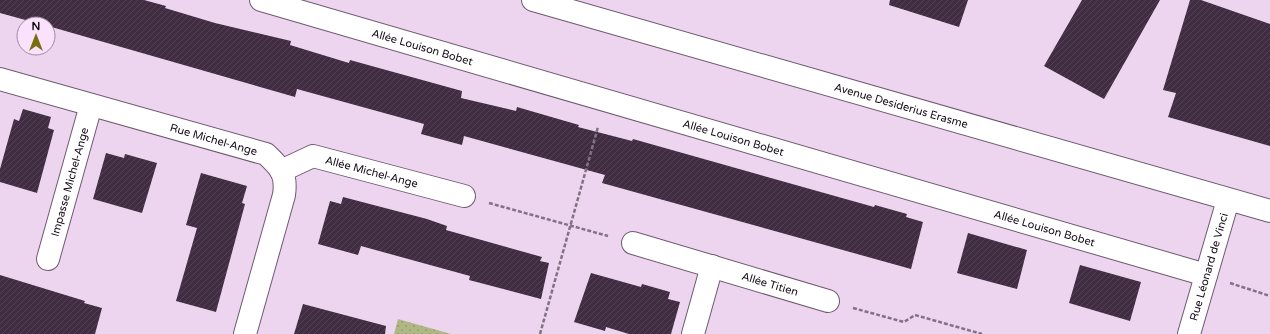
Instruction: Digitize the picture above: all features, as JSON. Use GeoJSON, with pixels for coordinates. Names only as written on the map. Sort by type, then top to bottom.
{"type":"FeatureCollection","features":[{"type":"Feature","properties":{"kind":"street","name":"Allée Louison Bobet"},"geometry":{"type":"LineString","coordinates":[[261,0],[606,99],[1206,275]]}},
{"type":"Feature","properties":{"kind":"street","name":"Avenue Desiderius Erasme"},"geometry":{"type":"LineString","coordinates":[[533,0],[1270,211]]}},
{"type":"Feature","properties":{"kind":"street","name":"Rue Michel-Ange"},"geometry":{"type":"LineString","coordinates":[[0,79],[266,154],[281,171]]}},
{"type":"Feature","properties":{"kind":"street","name":"Impasse Michel-Ange"},"geometry":{"type":"LineString","coordinates":[[48,259],[91,105]]}},
{"type":"Feature","properties":{"kind":"street","name":"Allée Michel-Ange"},"geometry":{"type":"LineString","coordinates":[[281,171],[312,156],[464,196]]}},
{"type":"Feature","properties":{"kind":"street"},"geometry":{"type":"LineString","coordinates":[[244,334],[284,195],[286,182],[281,171]]}},
{"type":"Feature","properties":{"kind":"street","name":"Rue Léonard de Vinci"},"geometry":{"type":"LineString","coordinates":[[1189,334],[1228,200]]}},
{"type":"Feature","properties":{"kind":"street","name":"Allée Titien"},"geometry":{"type":"LineString","coordinates":[[633,243],[828,301]]}},
{"type":"Feature","properties":{"kind":"street"},"geometry":{"type":"LineString","coordinates":[[693,334],[712,266]]}},
{"type":"Feature","properties":{"kind":"path"},"geometry":{"type":"LineString","coordinates":[[540,334],[606,99]]}},
{"type":"Feature","properties":{"kind":"path"},"geometry":{"type":"LineString","coordinates":[[464,196],[633,243]]}},
{"type":"Feature","properties":{"kind":"path"},"geometry":{"type":"LineString","coordinates":[[1206,275],[1270,296]]}},
{"type":"Feature","properties":{"kind":"path"},"geometry":{"type":"LineString","coordinates":[[828,301],[904,322],[915,314],[982,334]]}},
{"type":"Feature","properties":{"kind":"green space"},"geometry":{"type":"Polygon","coordinates":[[[398,319],[451,334],[394,334],[398,319]]]}},
{"type":"Feature","properties":{"kind":"building"},"geometry":{"type":"Polygon","coordinates":[[[0,0],[144,0],[215,23],[291,41],[290,45],[349,63],[350,60],[462,91],[461,98],[516,111],[517,107],[579,125],[578,127],[632,141],[633,139],[874,207],[875,205],[907,214],[906,217],[923,222],[911,269],[602,183],[605,175],[464,136],[462,145],[421,134],[424,124],[297,89],[295,97],[56,28],[56,16],[16,16],[16,17],[0,13],[0,0]]]}},
{"type":"Feature","properties":{"kind":"building"},"geometry":{"type":"Polygon","coordinates":[[[890,0],[968,0],[959,27],[889,5],[890,0]]]}},
{"type":"Feature","properties":{"kind":"building"},"geometry":{"type":"Polygon","coordinates":[[[1082,0],[1160,0],[1104,99],[1044,66],[1082,0]]]}},
{"type":"Feature","properties":{"kind":"building"},"geometry":{"type":"Polygon","coordinates":[[[1190,0],[1201,0],[1270,24],[1270,146],[1168,117],[1176,93],[1163,90],[1190,0]]]}},
{"type":"Feature","properties":{"kind":"building"},"geometry":{"type":"Polygon","coordinates":[[[23,109],[51,117],[48,128],[54,130],[37,193],[0,182],[0,169],[14,119],[19,121],[23,109]]]}},
{"type":"Feature","properties":{"kind":"building"},"geometry":{"type":"Polygon","coordinates":[[[106,153],[124,158],[125,154],[157,163],[142,213],[93,199],[106,153]]]}},
{"type":"Feature","properties":{"kind":"building"},"geometry":{"type":"Polygon","coordinates":[[[201,173],[247,186],[242,203],[245,204],[216,312],[176,301],[197,228],[186,225],[201,173]]]}},
{"type":"Feature","properties":{"kind":"building"},"geometry":{"type":"Polygon","coordinates":[[[343,197],[427,219],[447,226],[446,230],[542,257],[540,261],[549,263],[541,299],[469,280],[470,276],[361,246],[358,255],[318,244],[330,201],[341,204],[343,197]]]}},
{"type":"Feature","properties":{"kind":"building"},"geometry":{"type":"Polygon","coordinates":[[[968,233],[1027,250],[1017,289],[957,273],[968,233]]]}},
{"type":"Feature","properties":{"kind":"building"},"geometry":{"type":"Polygon","coordinates":[[[1080,265],[1141,282],[1130,321],[1069,303],[1080,265]]]}},
{"type":"Feature","properties":{"kind":"building"},"geometry":{"type":"Polygon","coordinates":[[[591,273],[641,287],[642,284],[670,292],[668,299],[680,302],[671,334],[629,334],[606,327],[605,331],[574,322],[591,273]]]}},
{"type":"Feature","properties":{"kind":"building"},"geometry":{"type":"Polygon","coordinates":[[[0,275],[85,301],[84,303],[102,308],[95,334],[0,334],[0,275]]]}},
{"type":"Feature","properties":{"kind":"building"},"geometry":{"type":"Polygon","coordinates":[[[303,304],[386,326],[385,334],[294,334],[303,304]]]}}]}
